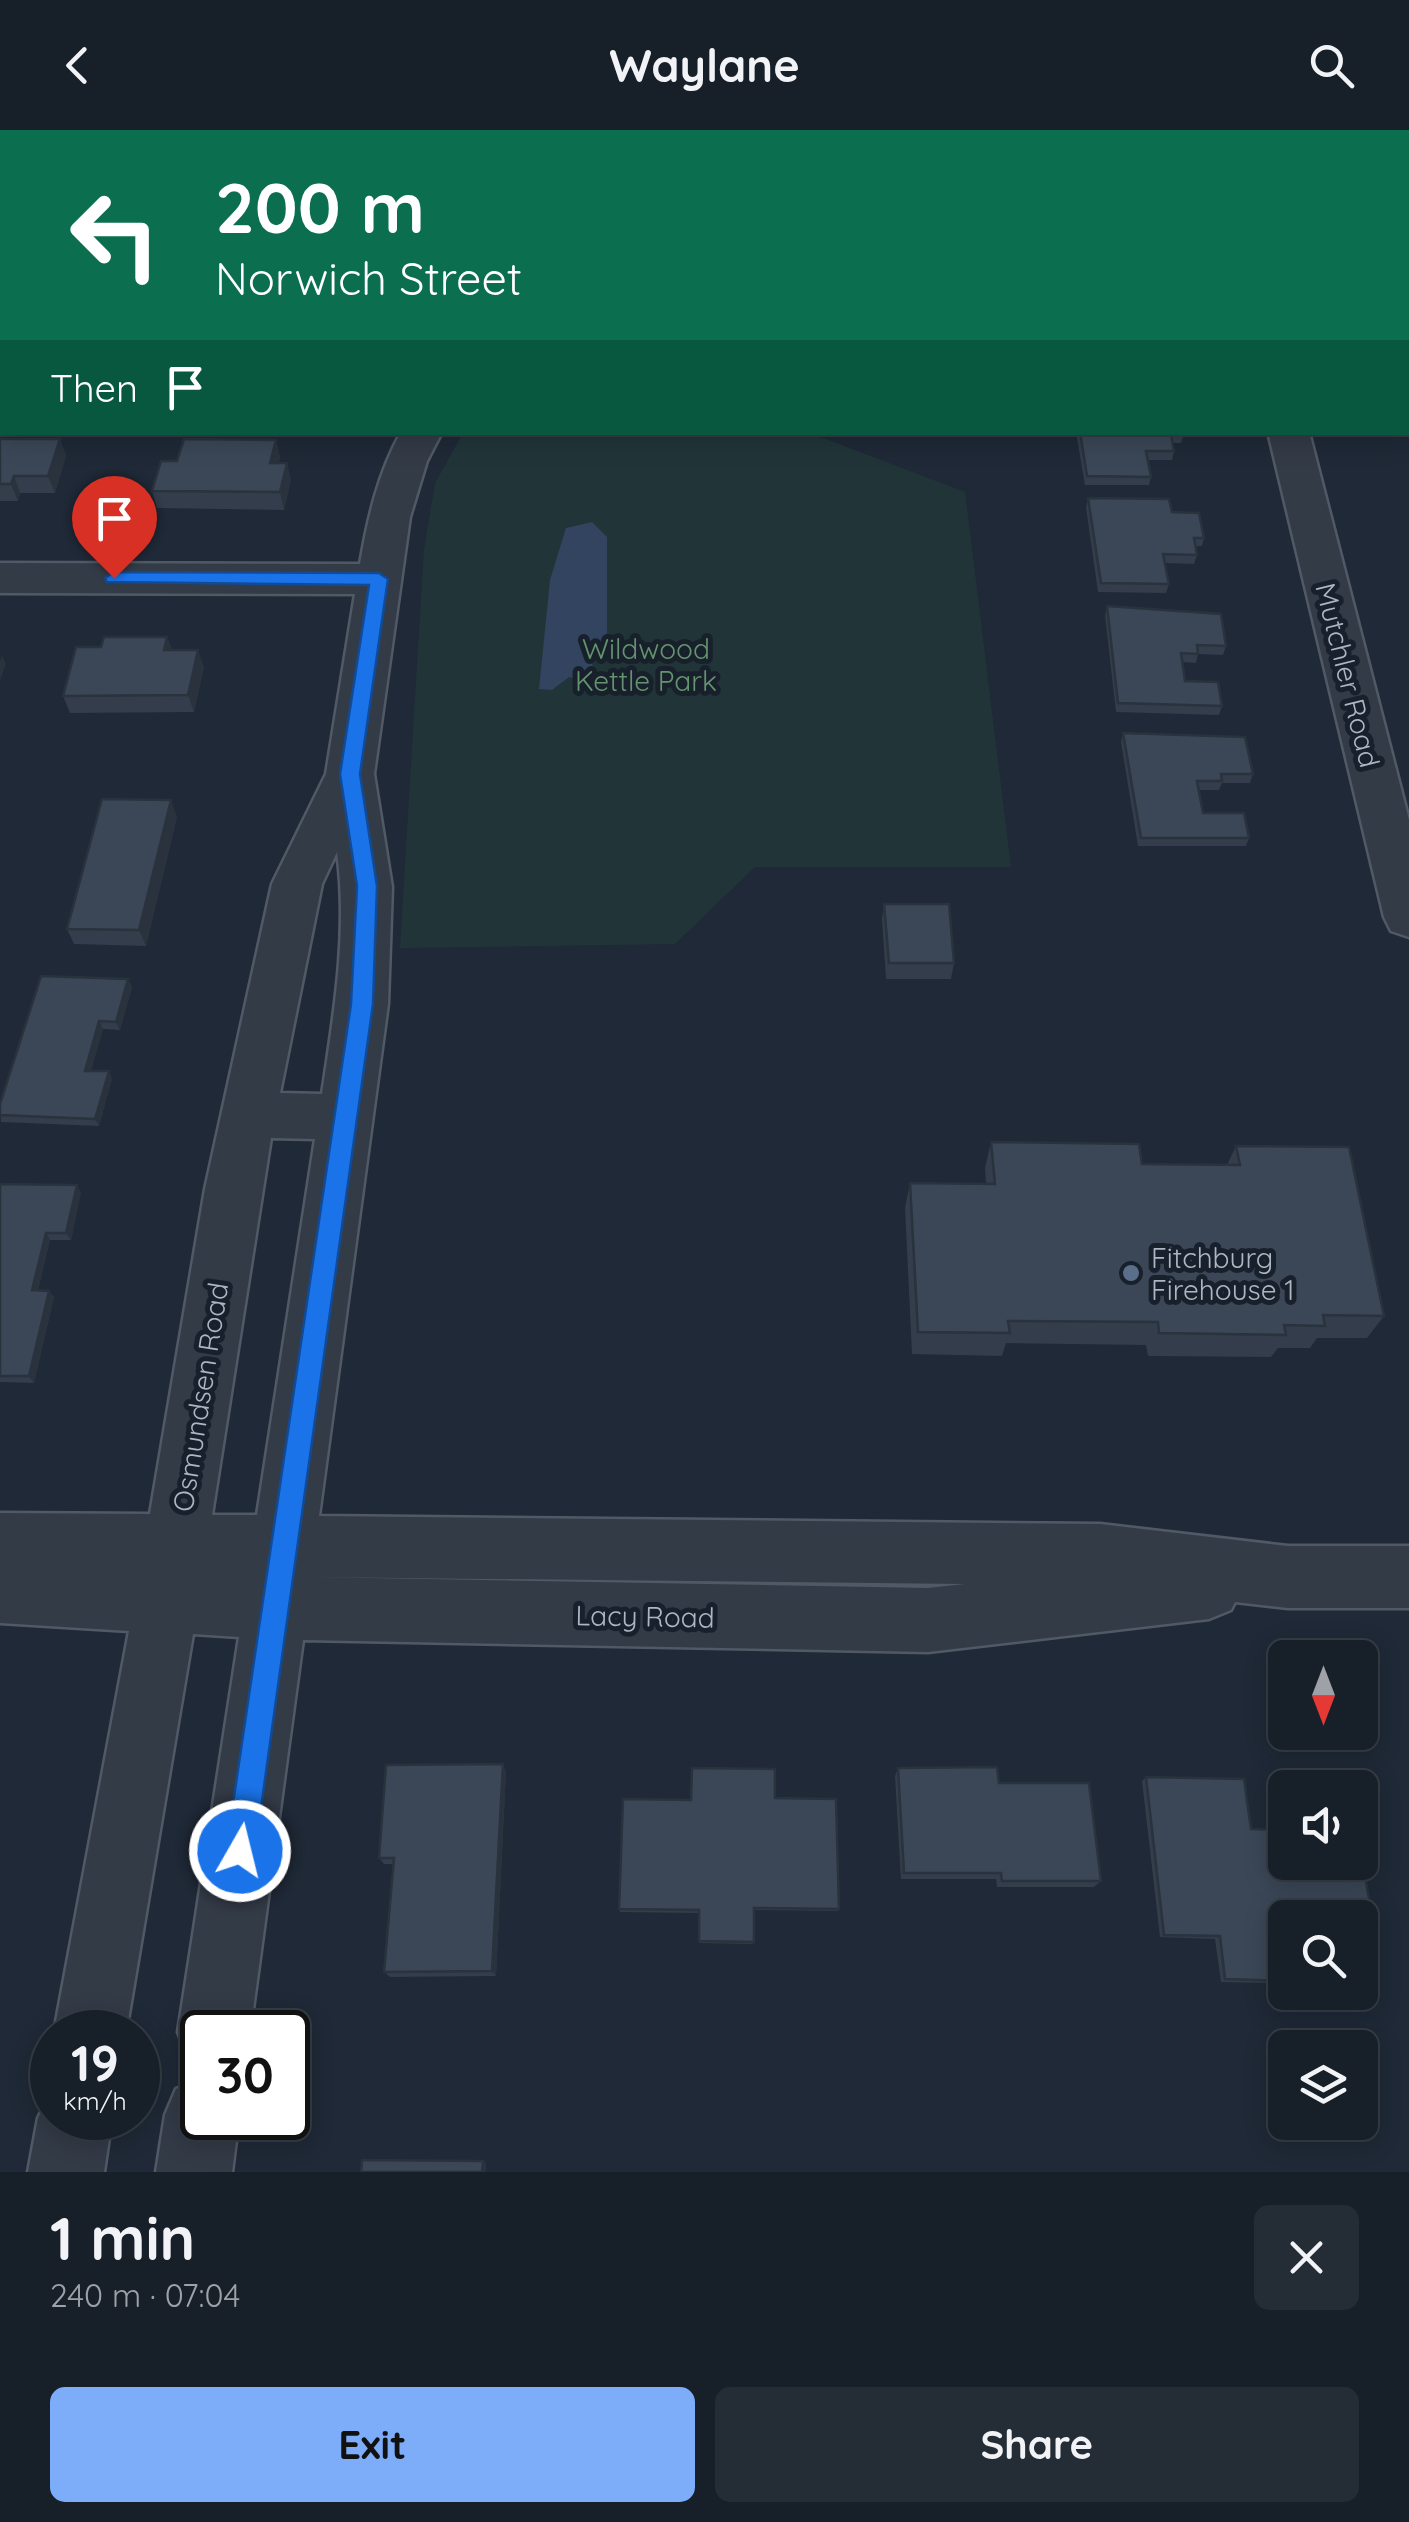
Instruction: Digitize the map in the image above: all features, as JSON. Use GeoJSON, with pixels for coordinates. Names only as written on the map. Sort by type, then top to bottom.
{"type":"FeatureCollection","features":[{"type":"Feature","properties":{"kind":"street","name":"Osmundsen Road"},"geometry":{"type":"LineString","coordinates":[[94,2010],[172,1572],[233,1189],[298,884],[350,774],[389,517],[406,461],[420,435]]}},
{"type":"Feature","properties":{"kind":"street","name":"Mutchler Road"},"geometry":{"type":"LineString","coordinates":[[1289,435],[1409,917]]}},
{"type":"Feature","properties":{"kind":"street"},"geometry":{"type":"LineString","coordinates":[[0,578],[379,579]]}},
{"type":"Feature","properties":{"kind":"street","name":"Osmundsen Road"},"geometry":{"type":"LineString","coordinates":[[217,2010],[362,1004],[367,886],[350,774]]}},
{"type":"Feature","properties":{"kind":"street"},"geometry":{"type":"LineString","coordinates":[[250,1116],[347,1117]]}},
{"type":"Feature","properties":{"kind":"street","name":"Lacy Road"},"geometry":{"type":"LineString","coordinates":[[0,1543],[172,1572],[274,1608],[928,1620],[1288,1577]]}},
{"type":"Feature","properties":{"kind":"street","name":"Lacy Road"},"geometry":{"type":"LineString","coordinates":[[0,1592],[172,1572],[284,1544],[1100,1555],[1288,1577],[1409,1577]]}},
{"type":"Feature","properties":{"kind":"street"},"geometry":{"type":"LineString","coordinates":[[66,2172],[71,2140]]}},
{"type":"Feature","properties":{"kind":"street"},"geometry":{"type":"LineString","coordinates":[[194,2172],[198,2140]]}},
{"type":"Feature","properties":{"kind":"green space","name":"Wildwood Kettle Park"},"geometry":{"type":"Polygon","coordinates":[[[462,435],[815,435],[965,492],[1011,867],[755,867],[675,944],[400,948],[424,549],[435,483],[462,435]]]}},
{"type":"Feature","properties":{"kind":"water"},"geometry":{"type":"Polygon","coordinates":[[[592,522],[607,537],[607,637],[593,658],[591,683],[569,677],[552,690],[539,689],[550,580],[566,528],[592,522]]]}},
{"type":"Feature","properties":{"kind":"building"},"geometry":{"type":"Polygon","coordinates":[[[1080,435],[1171,435],[1174,451],[1146,451],[1151,477],[1087,476],[1080,435]]]}},
{"type":"Feature","properties":{"kind":"building"},"geometry":{"type":"Polygon","coordinates":[[[0,439],[60,439],[48,476],[14,476],[11,484],[0,484],[0,439]]]}},
{"type":"Feature","properties":{"kind":"building"},"geometry":{"type":"Polygon","coordinates":[[[184,439],[276,440],[270,463],[287,463],[280,492],[152,491],[161,461],[177,461],[184,439]]]}},
{"type":"Feature","properties":{"kind":"building"},"geometry":{"type":"Polygon","coordinates":[[[1088,498],[1169,499],[1172,512],[1199,513],[1204,538],[1194,538],[1197,555],[1163,554],[1169,584],[1101,583],[1088,498]]]}},
{"type":"Feature","properties":{"kind":"building"},"geometry":{"type":"Polygon","coordinates":[[[1107,606],[1221,614],[1226,646],[1197,645],[1198,654],[1181,653],[1185,681],[1218,682],[1222,706],[1118,703],[1107,606]]]}},
{"type":"Feature","properties":{"kind":"building"},"geometry":{"type":"Polygon","coordinates":[[[104,637],[167,637],[164,650],[198,650],[188,695],[63,696],[76,647],[101,647],[104,637]]]}},
{"type":"Feature","properties":{"kind":"building"},"geometry":{"type":"Polygon","coordinates":[[[1123,733],[1245,737],[1253,774],[1221,774],[1222,781],[1197,781],[1203,813],[1244,813],[1249,838],[1141,838],[1123,733]]]}},
{"type":"Feature","properties":{"kind":"building"},"geometry":{"type":"Polygon","coordinates":[[[102,799],[171,800],[139,930],[67,929],[102,799]]]}},
{"type":"Feature","properties":{"kind":"building"},"geometry":{"type":"Polygon","coordinates":[[[884,904],[949,904],[954,963],[889,963],[884,904]]]}},
{"type":"Feature","properties":{"kind":"building"},"geometry":{"type":"Polygon","coordinates":[[[41,976],[128,979],[116,1022],[99,1021],[85,1071],[109,1071],[95,1119],[0,1115],[0,1104],[41,976]]]}},
{"type":"Feature","properties":{"kind":"building","name":"Fitchburg Firehouse 1"},"geometry":{"type":"Polygon","coordinates":[[[991,1142],[1139,1144],[1142,1164],[1240,1165],[1236,1146],[1349,1147],[1384,1316],[1323,1315],[1325,1326],[1284,1325],[1286,1335],[1159,1333],[1158,1322],[1008,1321],[1010,1333],[918,1332],[910,1183],[995,1184],[991,1142]]]}},
{"type":"Feature","properties":{"kind":"building"},"geometry":{"type":"Polygon","coordinates":[[[0,1184],[77,1185],[66,1233],[46,1233],[32,1290],[49,1291],[29,1376],[0,1376],[0,1184]]]}},
{"type":"Feature","properties":{"kind":"building"},"geometry":{"type":"Polygon","coordinates":[[[503,1764],[492,1971],[384,1972],[394,1858],[379,1858],[386,1765],[503,1764]]]}},
{"type":"Feature","properties":{"kind":"building"},"geometry":{"type":"Polygon","coordinates":[[[997,1767],[999,1783],[1089,1783],[1101,1881],[1002,1881],[1001,1873],[904,1873],[898,1768],[997,1767]]]}},
{"type":"Feature","properties":{"kind":"building"},"geometry":{"type":"Polygon","coordinates":[[[692,1768],[775,1769],[775,1798],[836,1799],[839,1909],[754,1908],[754,1942],[699,1941],[699,1910],[619,1909],[623,1799],[691,1800],[692,1768]]]}},
{"type":"Feature","properties":{"kind":"building"},"geometry":{"type":"Polygon","coordinates":[[[1146,1777],[1244,1779],[1251,1829],[1268,1830],[1268,1880],[1366,1880],[1369,1900],[1268,1900],[1268,1980],[1225,1979],[1220,1936],[1164,1935],[1146,1777]]]}},
{"type":"Feature","properties":{"kind":"building"},"geometry":{"type":"Polygon","coordinates":[[[362,2160],[483,2161],[482,2172],[361,2172],[362,2160]]]}},
{"type":"Feature","properties":{"kind":"place","name":"Fitchburg Firehouse 1"},"geometry":{"type":"Point","coordinates":[1131,1273]}},
{"type":"Feature","properties":{"kind":"route"},"geometry":{"type":"LineString","coordinates":[[114,578],[379,579],[350,774],[367,886],[362,1004],[240,1851]]}}]}
